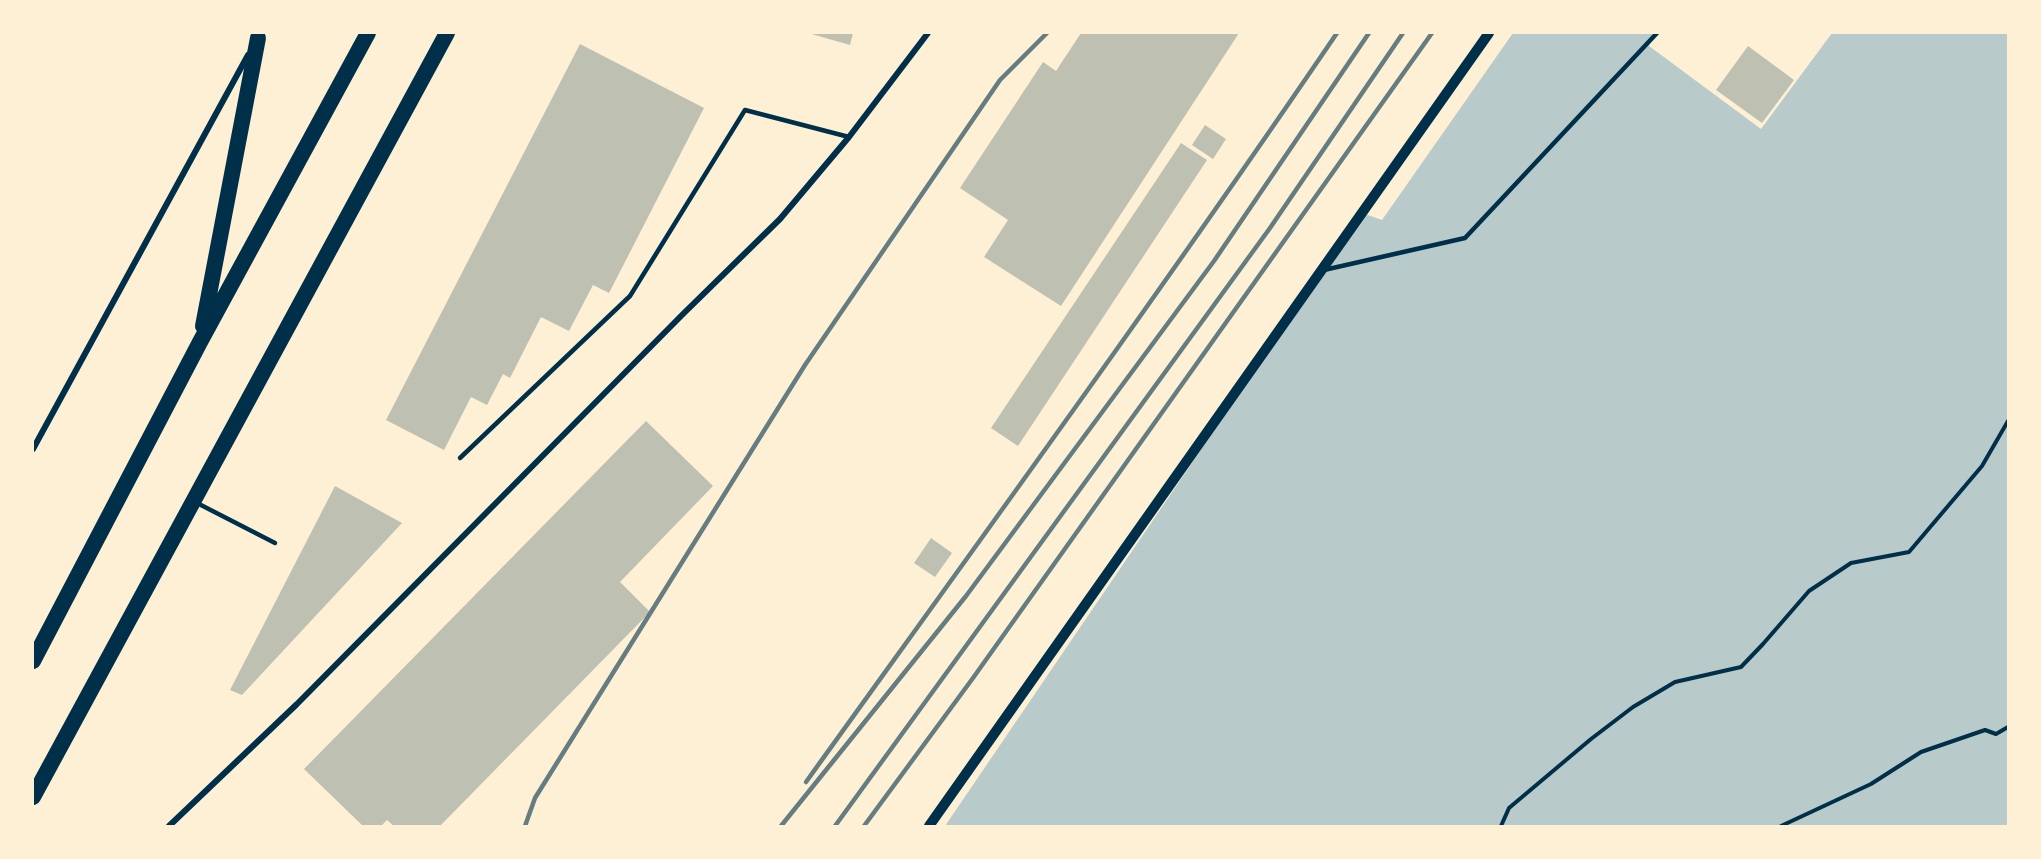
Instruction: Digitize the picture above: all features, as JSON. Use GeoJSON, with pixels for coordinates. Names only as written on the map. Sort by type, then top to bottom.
{"type":"FeatureCollection","features":[{"type":"Feature","properties":{"kind":"highway"},"geometry":{"type":"LineString","coordinates":[[33,661],[200,342],[368,33]]}},
{"type":"Feature","properties":{"kind":"highway"},"geometry":{"type":"LineString","coordinates":[[33,797],[447,33]]}},
{"type":"Feature","properties":{"kind":"highway"},"geometry":{"type":"LineString","coordinates":[[200,342],[259,35]]}},
{"type":"Feature","properties":{"kind":"street"},"geometry":{"type":"LineString","coordinates":[[169,826],[297,704],[780,219],[849,137],[928,33]]}},
{"type":"Feature","properties":{"kind":"street"},"geometry":{"type":"LineString","coordinates":[[929,826],[1489,33]]}},
{"type":"Feature","properties":{"kind":"street"},"geometry":{"type":"LineString","coordinates":[[33,448],[259,35]]}},
{"type":"Feature","properties":{"kind":"lane"},"geometry":{"type":"LineString","coordinates":[[1321,271],[1465,238],[1657,33]]}},
{"type":"Feature","properties":{"kind":"lane"},"geometry":{"type":"LineString","coordinates":[[460,458],[630,296],[745,110],[849,137]]}},
{"type":"Feature","properties":{"kind":"lane"},"geometry":{"type":"LineString","coordinates":[[193,501],[274,543]]}},
{"type":"Feature","properties":{"kind":"path"},"geometry":{"type":"LineString","coordinates":[[1501,826],[1509,808],[1633,707],[1675,682],[1741,667],[1809,591],[1851,563],[1909,552],[1982,466],[2008,421]]}},
{"type":"Feature","properties":{"kind":"path"},"geometry":{"type":"LineString","coordinates":[[1780,826],[1871,784],[1921,752],[1985,730],[1996,734],[2008,727]]}},
{"type":"Feature","properties":{"kind":"shaded area"},"geometry":{"type":"Polygon","coordinates":[[[1513,33],[1653,33],[1649,46],[1761,129],[1832,33],[2008,33],[2008,826],[945,826],[1362,213],[1382,220],[1513,33]]]}},
{"type":"Feature","properties":{"kind":"building"},"geometry":{"type":"Polygon","coordinates":[[[808,33],[853,33],[850,45],[808,33]]]}},
{"type":"Feature","properties":{"kind":"building"},"geometry":{"type":"Polygon","coordinates":[[[1081,33],[1239,33],[1061,306],[984,257],[1008,220],[960,188],[1043,62],[1056,71],[1081,33]]]}},
{"type":"Feature","properties":{"kind":"building"},"geometry":{"type":"Polygon","coordinates":[[[580,44],[704,108],[609,293],[593,285],[569,331],[541,317],[510,378],[503,374],[487,405],[471,397],[444,450],[386,420],[580,44]]]}},
{"type":"Feature","properties":{"kind":"building"},"geometry":{"type":"Polygon","coordinates":[[[1748,46],[1794,80],[1762,123],[1716,90],[1748,46]]]}},
{"type":"Feature","properties":{"kind":"building"},"geometry":{"type":"Polygon","coordinates":[[[1205,125],[1226,139],[1213,159],[1192,145],[1205,125]]]}},
{"type":"Feature","properties":{"kind":"building"},"geometry":{"type":"Polygon","coordinates":[[[1181,143],[1207,160],[1018,446],[991,428],[1181,143]]]}},
{"type":"Feature","properties":{"kind":"building"},"geometry":{"type":"Polygon","coordinates":[[[646,421],[713,486],[620,582],[650,612],[440,826],[394,826],[387,820],[381,826],[363,826],[304,769],[646,421]]]}},
{"type":"Feature","properties":{"kind":"building"},"geometry":{"type":"Polygon","coordinates":[[[335,486],[402,523],[242,695],[230,690],[335,486]]]}},
{"type":"Feature","properties":{"kind":"building"},"geometry":{"type":"Polygon","coordinates":[[[931,538],[952,553],[935,577],[914,563],[931,538]]]}},
{"type":"Feature","properties":{"kind":"railway"},"geometry":{"type":"LineString","coordinates":[[525,826],[535,798],[805,365],[1000,80],[1047,33]]}},
{"type":"Feature","properties":{"kind":"railway"},"geometry":{"type":"LineString","coordinates":[[806,782],[1141,316],[1337,33]]}},
{"type":"Feature","properties":{"kind":"railway"},"geometry":{"type":"LineString","coordinates":[[781,826],[966,596],[1214,261],[1369,33]]}},
{"type":"Feature","properties":{"kind":"railway"},"geometry":{"type":"LineString","coordinates":[[835,826],[1270,228],[1403,33]]}},
{"type":"Feature","properties":{"kind":"railway"},"geometry":{"type":"LineString","coordinates":[[864,826],[973,678],[1432,33]]}}]}
